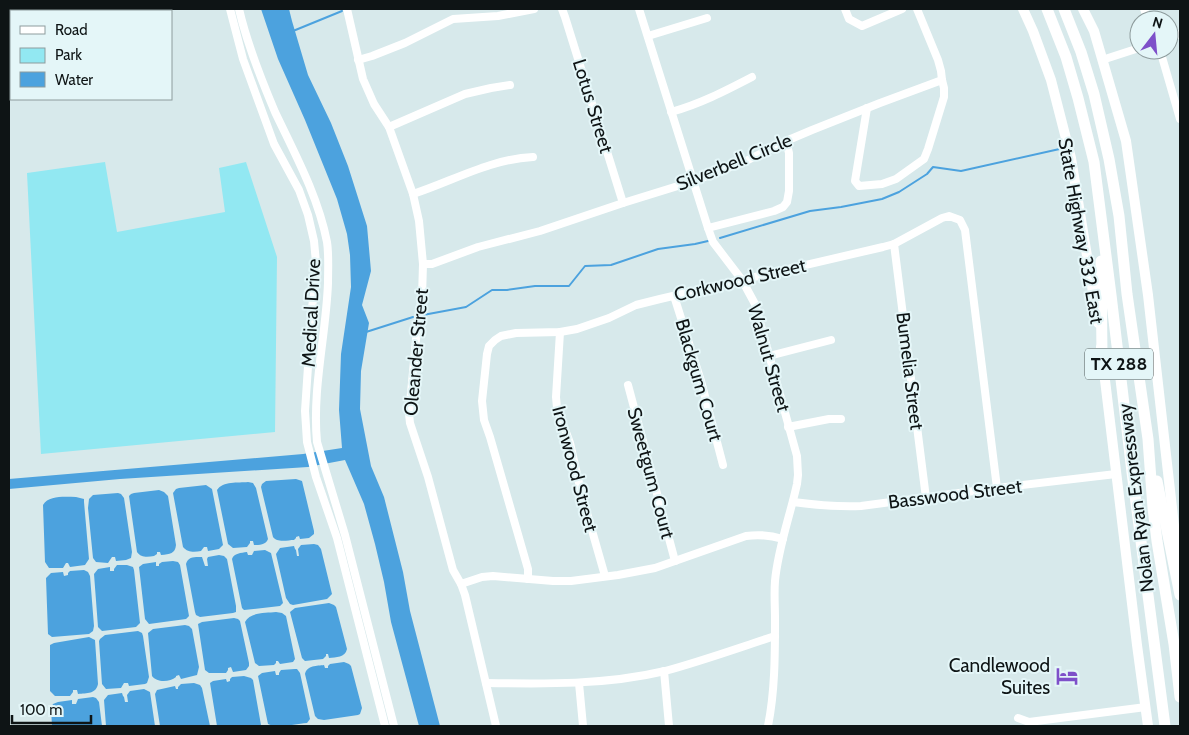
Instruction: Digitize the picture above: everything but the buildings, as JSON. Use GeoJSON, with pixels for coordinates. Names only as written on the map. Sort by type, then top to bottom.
{"type":"FeatureCollection","features":[{"type":"Feature","properties":{"kind":"highway","name":"Nolan Ryan Expressway"},"geometry":{"type":"LineString","coordinates":[[1047,9],[1063,48],[1094,162],[1165,726]]}},
{"type":"Feature","properties":{"kind":"highway","name":"Nolan Ryan Expressway"},"geometry":{"type":"LineString","coordinates":[[1064,9],[1081,52],[1094,94],[1109,159],[1119,216],[1127,294],[1148,439],[1157,541],[1174,644],[1180,697]]}},
{"type":"Feature","properties":{"kind":"highway"},"geometry":{"type":"LineString","coordinates":[[1100,202],[1102,355]]}},
{"type":"Feature","properties":{"kind":"highway"},"geometry":{"type":"LineString","coordinates":[[1148,439],[1180,595]]}},
{"type":"Feature","properties":{"kind":"main road","name":"State Highway 332 East"},"geometry":{"type":"LineString","coordinates":[[1023,9],[1051,80],[1071,158],[1102,355],[1148,726]]}},
{"type":"Feature","properties":{"kind":"main road"},"geometry":{"type":"LineString","coordinates":[[1083,9],[1094,31],[1126,141],[1148,296],[1180,584]]}},
{"type":"Feature","properties":{"kind":"street","name":"Medical Drive"},"geometry":{"type":"LineString","coordinates":[[230,9],[243,59],[274,144],[299,190],[308,215],[314,241],[317,273],[312,307],[306,411],[308,448],[337,538],[384,726]]}},
{"type":"Feature","properties":{"kind":"street","name":"Medical Drive"},"geometry":{"type":"LineString","coordinates":[[239,9],[250,50],[274,110],[304,173],[327,243],[327,296],[317,388],[315,428],[326,476],[348,545],[394,726]]}},
{"type":"Feature","properties":{"kind":"street","name":"Oleander Street"},"geometry":{"type":"LineString","coordinates":[[347,9],[366,87],[374,104],[389,127],[413,194],[419,220],[423,264],[422,297],[418,319],[409,414],[410,423],[428,477],[453,570],[465,595],[496,726]]}},
{"type":"Feature","properties":{"kind":"street"},"geometry":{"type":"LineString","coordinates":[[358,60],[405,43],[453,19],[498,16],[534,9]]}},
{"type":"Feature","properties":{"kind":"street","name":"Lotus Street"},"geometry":{"type":"LineString","coordinates":[[562,9],[623,203]]}},
{"type":"Feature","properties":{"kind":"street","name":"Walnut Street"},"geometry":{"type":"LineString","coordinates":[[640,9],[713,242],[742,280],[756,304],[797,456],[798,475],[775,578],[774,676],[768,726]]}},
{"type":"Feature","properties":{"kind":"street"},"geometry":{"type":"LineString","coordinates":[[845,9],[849,18],[862,26],[902,9]]}},
{"type":"Feature","properties":{"kind":"street"},"geometry":{"type":"LineString","coordinates":[[867,108],[855,181],[859,186],[882,184],[896,180],[924,159],[928,149],[944,97],[944,88],[938,60],[925,24],[917,9]]}},
{"type":"Feature","properties":{"kind":"street"},"geometry":{"type":"LineString","coordinates":[[648,36],[707,18]]}},
{"type":"Feature","properties":{"kind":"street"},"geometry":{"type":"LineString","coordinates":[[1102,60],[1129,51]]}},
{"type":"Feature","properties":{"kind":"street"},"geometry":{"type":"LineString","coordinates":[[1163,60],[1180,119]]}},
{"type":"Feature","properties":{"kind":"street"},"geometry":{"type":"LineString","coordinates":[[671,112],[709,99],[752,77]]}},
{"type":"Feature","properties":{"kind":"street","name":"Silverbell Circle"},"geometry":{"type":"LineString","coordinates":[[423,264],[432,264],[478,247],[540,231],[623,203],[694,182],[746,162],[786,141],[942,80]]}},
{"type":"Feature","properties":{"kind":"street"},"geometry":{"type":"LineString","coordinates":[[389,127],[465,94],[510,85]]}},
{"type":"Feature","properties":{"kind":"street"},"geometry":{"type":"LineString","coordinates":[[708,228],[783,207],[787,202],[788,191],[789,153],[786,141]]}},
{"type":"Feature","properties":{"kind":"street"},"geometry":{"type":"LineString","coordinates":[[413,194],[494,163],[533,157]]}},
{"type":"Feature","properties":{"kind":"street","name":"Corkwood Street"},"geometry":{"type":"LineString","coordinates":[[528,579],[528,569],[484,420],[482,401],[486,354],[495,340],[501,336],[560,332],[577,328],[636,306],[894,244],[949,216],[960,220],[964,225],[997,488]]}},
{"type":"Feature","properties":{"kind":"street","name":"Bumelia Street"},"geometry":{"type":"LineString","coordinates":[[894,244],[926,498]]}},
{"type":"Feature","properties":{"kind":"street","name":"Blackgum Court"},"geometry":{"type":"LineString","coordinates":[[674,296],[701,381],[723,465]]}},
{"type":"Feature","properties":{"kind":"street","name":"Ironwood Street"},"geometry":{"type":"LineString","coordinates":[[560,332],[557,408],[570,444],[581,492],[605,576]]}},
{"type":"Feature","properties":{"kind":"street"},"geometry":{"type":"LineString","coordinates":[[769,356],[831,340]]}},
{"type":"Feature","properties":{"kind":"street","name":"Sweetgum Court"},"geometry":{"type":"LineString","coordinates":[[628,386],[675,561]]}},
{"type":"Feature","properties":{"kind":"street"},"geometry":{"type":"LineString","coordinates":[[788,427],[829,419],[841,419]]}},
{"type":"Feature","properties":{"kind":"street","name":"Basswood Street"},"geometry":{"type":"LineString","coordinates":[[793,502],[842,507],[860,506],[1116,474]]}},
{"type":"Feature","properties":{"kind":"street"},"geometry":{"type":"LineString","coordinates":[[317,479],[326,476]]}},
{"type":"Feature","properties":{"kind":"street"},"geometry":{"type":"LineString","coordinates":[[461,584],[482,577],[493,576],[553,581],[628,574],[675,561],[746,536],[766,535],[783,539]]}},
{"type":"Feature","properties":{"kind":"street"},"geometry":{"type":"LineString","coordinates":[[486,683],[545,684],[613,680],[664,671],[731,652],[775,636]]}},
{"type":"Feature","properties":{"kind":"street"},"geometry":{"type":"LineString","coordinates":[[664,671],[669,726]]}},
{"type":"Feature","properties":{"kind":"street"},"geometry":{"type":"LineString","coordinates":[[579,683],[583,726]]}},
{"type":"Feature","properties":{"kind":"street"},"geometry":{"type":"LineString","coordinates":[[1018,718],[1029,722],[1146,707]]}},
{"type":"Feature","properties":{"kind":"green space"},"geometry":{"type":"Polygon","coordinates":[[[105,162],[117,232],[225,212],[219,168],[246,162],[277,257],[275,432],[41,454],[27,173],[105,162]]]}},
{"type":"Feature","properties":{"kind":"water"},"geometry":{"type":"Polygon","coordinates":[[[261,9],[289,9],[308,75],[331,123],[348,166],[367,226],[371,271],[362,305],[369,323],[361,371],[360,409],[371,466],[384,497],[403,572],[410,611],[440,726],[419,726],[391,622],[384,582],[364,504],[345,460],[308,467],[120,479],[9,489],[9,479],[303,454],[342,448],[339,410],[341,354],[351,287],[347,234],[337,199],[278,59],[261,9]]]}},
{"type":"Feature","properties":{"kind":"water"},"geometry":{"type":"Polygon","coordinates":[[[296,479],[302,481],[314,534],[309,538],[300,539],[299,536],[294,540],[277,540],[273,537],[261,487],[266,481],[296,479]]]}},
{"type":"Feature","properties":{"kind":"water"},"geometry":{"type":"Polygon","coordinates":[[[253,483],[256,488],[268,539],[262,544],[254,545],[253,541],[250,541],[247,547],[233,548],[228,544],[217,490],[223,485],[253,483]]]}},
{"type":"Feature","properties":{"kind":"water"},"geometry":{"type":"Polygon","coordinates":[[[206,485],[212,489],[223,545],[219,549],[208,551],[207,547],[204,547],[201,551],[189,551],[183,547],[173,493],[179,488],[206,485]]]}},
{"type":"Feature","properties":{"kind":"water"},"geometry":{"type":"Polygon","coordinates":[[[159,490],[168,496],[176,545],[173,552],[169,554],[161,555],[160,552],[157,552],[154,556],[147,557],[137,552],[129,496],[134,493],[159,490]]]}},
{"type":"Feature","properties":{"kind":"water"},"geometry":{"type":"Polygon","coordinates":[[[118,493],[124,498],[132,552],[131,558],[116,561],[115,557],[112,557],[108,563],[96,562],[93,558],[88,508],[89,499],[93,495],[118,493]]]}},
{"type":"Feature","properties":{"kind":"water"},"geometry":{"type":"Polygon","coordinates":[[[76,497],[84,499],[89,559],[85,565],[70,567],[66,563],[63,568],[49,568],[45,562],[43,505],[53,498],[76,497]]]}},
{"type":"Feature","properties":{"kind":"water"},"geometry":{"type":"Polygon","coordinates":[[[301,545],[318,545],[321,549],[332,594],[327,599],[290,604],[286,598],[276,554],[280,548],[294,546],[297,556],[299,556],[298,549],[301,545]]]}},
{"type":"Feature","properties":{"kind":"water"},"geometry":{"type":"Polygon","coordinates":[[[265,550],[271,553],[283,603],[280,606],[244,610],[232,559],[238,554],[247,552],[248,555],[252,555],[254,551],[265,550]]]}},
{"type":"Feature","properties":{"kind":"water"},"geometry":{"type":"Polygon","coordinates":[[[219,555],[227,559],[236,612],[200,617],[195,612],[186,564],[190,558],[202,557],[205,566],[208,566],[208,557],[219,555]]]}},
{"type":"Feature","properties":{"kind":"water"},"geometry":{"type":"Polygon","coordinates":[[[156,562],[156,566],[159,566],[162,562],[178,562],[180,565],[189,616],[186,619],[149,624],[145,619],[139,567],[143,564],[156,562]]]}},
{"type":"Feature","properties":{"kind":"water"},"geometry":{"type":"Polygon","coordinates":[[[117,565],[133,567],[140,623],[136,627],[102,631],[98,627],[94,574],[98,569],[110,567],[110,571],[114,571],[117,565]]]}},
{"type":"Feature","properties":{"kind":"water"},"geometry":{"type":"Polygon","coordinates":[[[84,570],[90,576],[93,631],[89,634],[52,637],[48,634],[46,578],[51,573],[63,572],[64,576],[68,575],[70,571],[84,570]]]}},
{"type":"Feature","properties":{"kind":"water"},"geometry":{"type":"Polygon","coordinates":[[[329,603],[336,607],[347,649],[346,652],[342,656],[329,658],[328,654],[326,654],[323,659],[305,661],[302,658],[290,612],[295,608],[329,603]]]}},
{"type":"Feature","properties":{"kind":"water"},"geometry":{"type":"Polygon","coordinates":[[[276,612],[286,616],[295,659],[293,662],[280,664],[276,661],[274,665],[259,666],[255,663],[245,622],[254,615],[276,612]]]}},
{"type":"Feature","properties":{"kind":"water"},"geometry":{"type":"Polygon","coordinates":[[[234,618],[240,621],[249,666],[246,670],[233,672],[231,667],[228,668],[226,673],[209,673],[205,670],[198,624],[234,618]]]}},
{"type":"Feature","properties":{"kind":"water"},"geometry":{"type":"Polygon","coordinates":[[[185,625],[192,629],[199,667],[197,675],[181,679],[179,675],[167,681],[157,680],[152,676],[148,633],[153,629],[185,625]]]}},
{"type":"Feature","properties":{"kind":"water"},"geometry":{"type":"Polygon","coordinates":[[[138,631],[143,636],[149,677],[147,683],[129,686],[128,683],[124,683],[121,688],[106,689],[102,684],[100,639],[105,635],[138,631]]]}},
{"type":"Feature","properties":{"kind":"water"},"geometry":{"type":"Polygon","coordinates":[[[89,637],[95,640],[97,687],[88,693],[78,694],[77,690],[73,690],[70,696],[55,696],[50,691],[50,645],[89,637]]]}},
{"type":"Feature","properties":{"kind":"water"},"geometry":{"type":"Polygon","coordinates":[[[344,662],[351,666],[362,708],[360,714],[324,720],[318,719],[315,716],[305,674],[306,671],[313,666],[324,665],[325,668],[328,668],[330,664],[344,662]]]}},
{"type":"Feature","properties":{"kind":"water"},"geometry":{"type":"Polygon","coordinates":[[[297,669],[300,673],[310,719],[307,723],[287,726],[268,724],[258,676],[262,673],[275,671],[276,675],[279,675],[281,670],[297,669]]]}},
{"type":"Feature","properties":{"kind":"water"},"geometry":{"type":"Polygon","coordinates":[[[244,676],[253,680],[261,725],[217,726],[210,683],[226,679],[227,682],[232,677],[244,676]]]}},
{"type":"Feature","properties":{"kind":"water"},"geometry":{"type":"Polygon","coordinates":[[[194,683],[202,688],[210,726],[160,726],[155,694],[157,690],[175,686],[178,689],[181,684],[194,683]]]}},
{"type":"Feature","properties":{"kind":"water"},"geometry":{"type":"Polygon","coordinates":[[[144,689],[150,692],[155,726],[106,726],[104,700],[108,695],[122,693],[125,702],[128,702],[127,695],[130,691],[144,689]]]}},
{"type":"Feature","properties":{"kind":"water"},"geometry":{"type":"Polygon","coordinates":[[[93,697],[99,702],[102,726],[52,726],[51,708],[53,704],[72,700],[72,704],[76,704],[78,699],[93,697]]]}},
{"type":"Feature","properties":{"kind":"waterway"},"geometry":{"type":"LineString","coordinates":[[293,31],[342,11]]}},
{"type":"Feature","properties":{"kind":"waterway"},"geometry":{"type":"LineString","coordinates":[[720,238],[810,211],[882,199],[899,192],[927,174],[933,167],[961,171],[1064,148]]}},
{"type":"Feature","properties":{"kind":"waterway"},"geometry":{"type":"LineString","coordinates":[[423,315],[466,307],[492,290],[535,286],[569,286],[585,266],[611,265],[658,249],[708,241]]}},
{"type":"Feature","properties":{"kind":"waterway"},"geometry":{"type":"LineString","coordinates":[[366,332],[413,317]]}},
{"type":"Feature","properties":{"kind":"place","name":"Candlewood Suites"},"geometry":{"type":"Point","coordinates":[1067,676]}}]}
